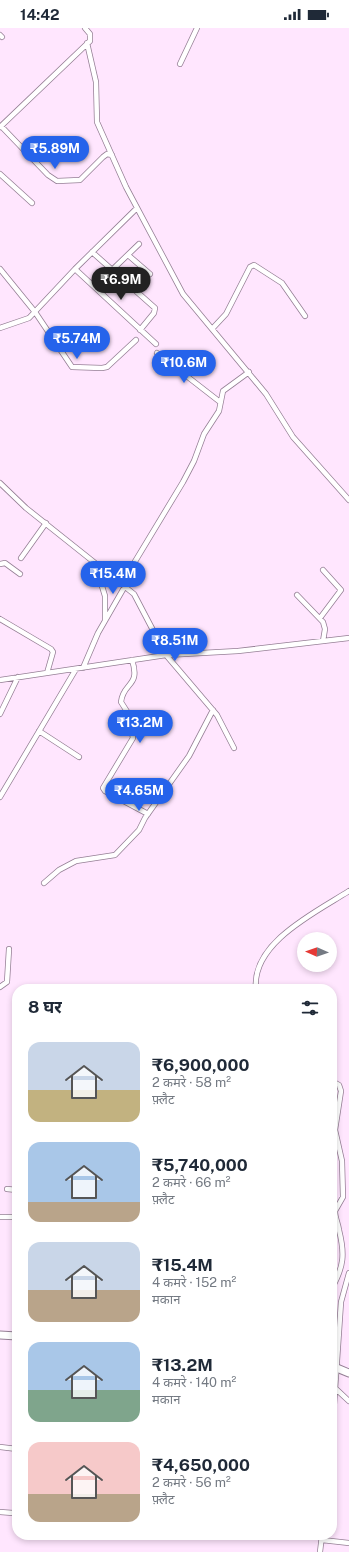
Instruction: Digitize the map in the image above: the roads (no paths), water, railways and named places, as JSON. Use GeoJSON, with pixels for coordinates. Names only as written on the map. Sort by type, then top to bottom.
{"type":"FeatureCollection","features":[{"type":"Feature","properties":{"kind":"street"},"geometry":{"type":"LineString","coordinates":[[85,28],[90,34],[88,43],[0,126],[48,175],[58,181],[80,180],[103,157],[107,154],[112,155]]}},
{"type":"Feature","properties":{"kind":"street"},"geometry":{"type":"LineString","coordinates":[[180,64],[198,28]]}},
{"type":"Feature","properties":{"kind":"street"},"geometry":{"type":"LineString","coordinates":[[88,43],[96,82],[97,122],[137,208],[183,294],[266,394],[293,437],[349,500]]}},
{"type":"Feature","properties":{"kind":"street"},"geometry":{"type":"LineString","coordinates":[[0,174],[32,203]]}},
{"type":"Feature","properties":{"kind":"street"},"geometry":{"type":"LineString","coordinates":[[0,328],[27,320],[75,269],[137,208]]}},
{"type":"Feature","properties":{"kind":"street"},"geometry":{"type":"LineString","coordinates":[[112,270],[139,244]]}},
{"type":"Feature","properties":{"kind":"street"},"geometry":{"type":"LineString","coordinates":[[92,252],[155,308],[154,313],[140,330]]}},
{"type":"Feature","properties":{"kind":"street"},"geometry":{"type":"LineString","coordinates":[[128,255],[150,274]]}},
{"type":"Feature","properties":{"kind":"street"},"geometry":{"type":"LineString","coordinates":[[212,329],[226,314],[250,267],[254,265],[282,284],[305,316]]}},
{"type":"Feature","properties":{"kind":"street"},"geometry":{"type":"LineString","coordinates":[[0,269],[35,312],[72,367],[107,367],[136,340]]}},
{"type":"Feature","properties":{"kind":"street"},"geometry":{"type":"LineString","coordinates":[[75,269],[156,344]]}},
{"type":"Feature","properties":{"kind":"street"},"geometry":{"type":"LineString","coordinates":[[157,353],[220,402]]}},
{"type":"Feature","properties":{"kind":"street"},"geometry":{"type":"LineString","coordinates":[[83,668],[123,584],[176,496],[194,461],[204,434],[216,416],[223,391],[249,372]]}},
{"type":"Feature","properties":{"kind":"street"},"geometry":{"type":"LineString","coordinates":[[0,483],[26,508],[123,584],[140,602],[166,655],[213,710],[223,724],[234,748]]}},
{"type":"Feature","properties":{"kind":"street"},"geometry":{"type":"LineString","coordinates":[[21,558],[46,523]]}},
{"type":"Feature","properties":{"kind":"street"},"geometry":{"type":"LineString","coordinates":[[0,564],[5,563],[20,574]]}},
{"type":"Feature","properties":{"kind":"street"},"geometry":{"type":"LineString","coordinates":[[104,570],[101,584],[105,596],[105,620]]}},
{"type":"Feature","properties":{"kind":"street"},"geometry":{"type":"LineString","coordinates":[[320,618],[341,590],[323,570]]}},
{"type":"Feature","properties":{"kind":"street"},"geometry":{"type":"LineString","coordinates":[[297,595],[320,618],[325,628],[323,641]]}},
{"type":"Feature","properties":{"kind":"street"},"geometry":{"type":"LineString","coordinates":[[0,619],[51,649],[53,652],[47,673]]}},
{"type":"Feature","properties":{"kind":"street"},"geometry":{"type":"LineString","coordinates":[[0,680],[166,655],[238,651],[349,638]]}},
{"type":"Feature","properties":{"kind":"street"},"geometry":{"type":"LineString","coordinates":[[132,660],[135,674],[133,681],[122,696],[121,702],[128,713],[133,738],[103,788],[105,791],[148,814]]}},
{"type":"Feature","properties":{"kind":"street"},"geometry":{"type":"LineString","coordinates":[[0,797],[76,669]]}},
{"type":"Feature","properties":{"kind":"street"},"geometry":{"type":"LineString","coordinates":[[0,714],[18,677]]}},
{"type":"Feature","properties":{"kind":"street"},"geometry":{"type":"LineString","coordinates":[[44,883],[59,870],[76,861],[115,855],[140,830],[148,814],[189,756],[213,710]]}},
{"type":"Feature","properties":{"kind":"street"},"geometry":{"type":"LineString","coordinates":[[39,731],[79,757]]}},
{"type":"Feature","properties":{"kind":"street"},"geometry":{"type":"LineString","coordinates":[[257,984],[258,972],[269,949],[290,930],[349,891]]}},
{"type":"Feature","properties":{"kind":"street"},"geometry":{"type":"LineString","coordinates":[[0,987],[7,982],[9,949]]}},
{"type":"Feature","properties":{"kind":"street"},"geometry":{"type":"LineString","coordinates":[[337,1084],[341,1090],[337,1117]]}},
{"type":"Feature","properties":{"kind":"street"},"geometry":{"type":"LineString","coordinates":[[337,1139],[342,1161],[343,1195],[337,1207]]}},
{"type":"Feature","properties":{"kind":"street"},"geometry":{"type":"LineString","coordinates":[[7,1189],[12,1190]]}},
{"type":"Feature","properties":{"kind":"street"},"geometry":{"type":"LineString","coordinates":[[0,1217],[12,1217]]}},
{"type":"Feature","properties":{"kind":"street"},"geometry":{"type":"LineString","coordinates":[[337,1220],[341,1238],[343,1264],[337,1279]]}},
{"type":"Feature","properties":{"kind":"street"},"geometry":{"type":"LineString","coordinates":[[337,1345],[341,1302],[349,1273]]}},
{"type":"Feature","properties":{"kind":"street"},"geometry":{"type":"LineString","coordinates":[[0,1335],[12,1336]]}},
{"type":"Feature","properties":{"kind":"street"},"geometry":{"type":"LineString","coordinates":[[337,1368],[349,1373]]}},
{"type":"Feature","properties":{"kind":"street"},"geometry":{"type":"LineString","coordinates":[[337,1390],[349,1400]]}},
{"type":"Feature","properties":{"kind":"street"},"geometry":{"type":"LineString","coordinates":[[0,1448],[12,1449]]}},
{"type":"Feature","properties":{"kind":"street"},"geometry":{"type":"LineString","coordinates":[[0,1512],[12,1513]]}},
{"type":"Feature","properties":{"kind":"street"},"geometry":{"type":"LineString","coordinates":[[320,1552],[322,1540]]}},
{"type":"Feature","properties":{"kind":"street"},"geometry":{"type":"LineString","coordinates":[[336,1540],[349,1543]]}}]}
